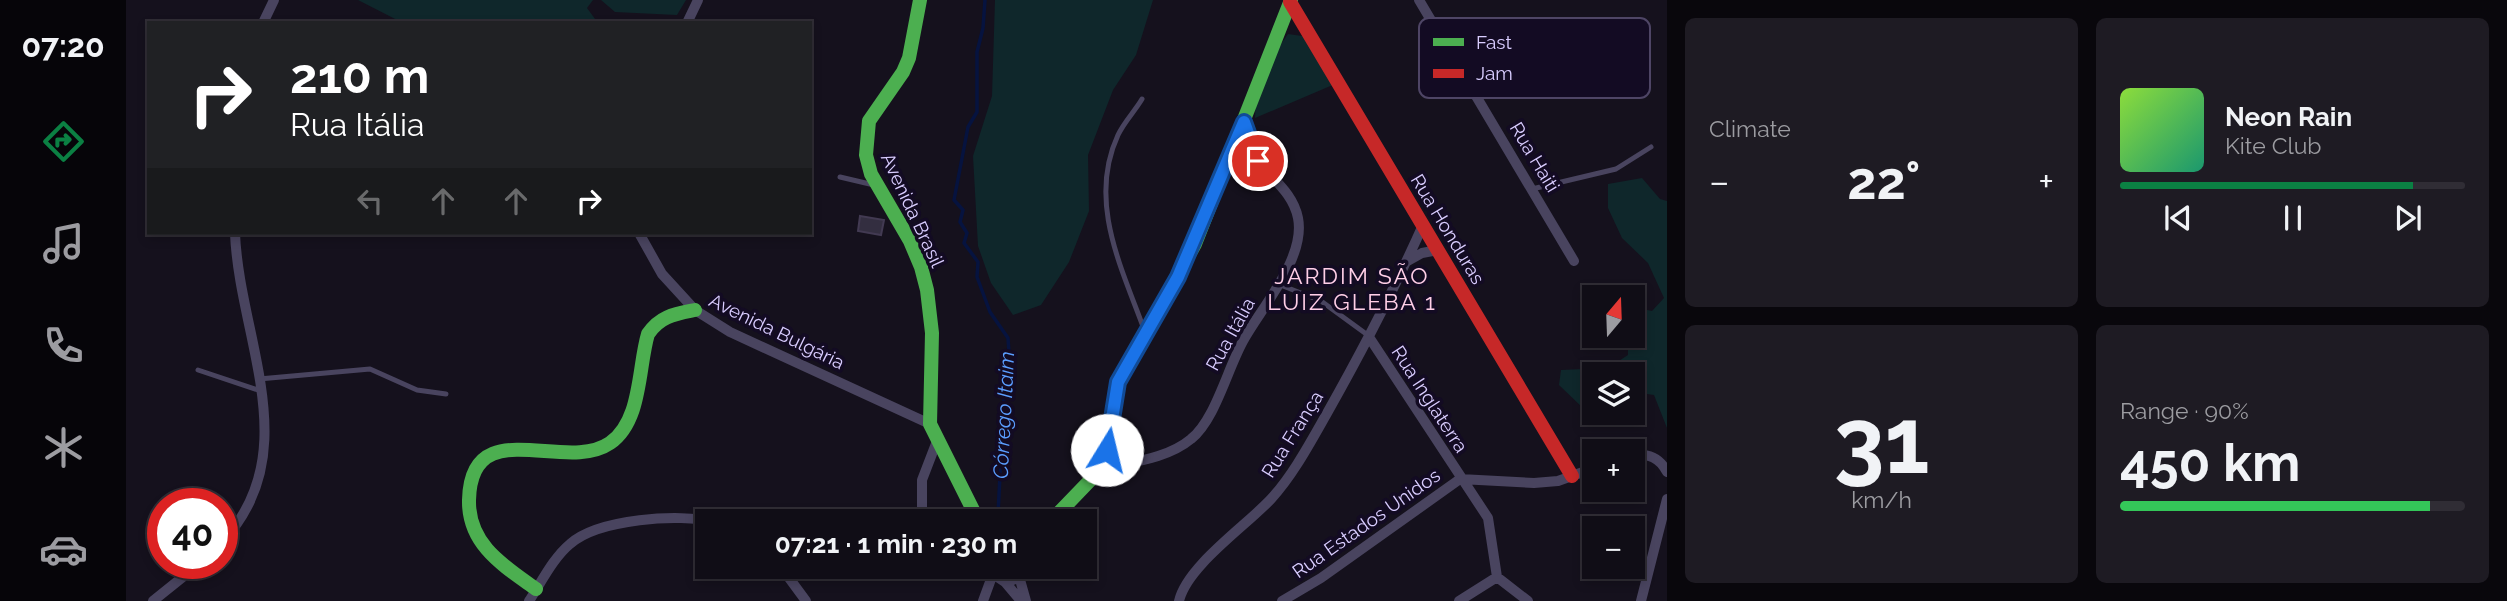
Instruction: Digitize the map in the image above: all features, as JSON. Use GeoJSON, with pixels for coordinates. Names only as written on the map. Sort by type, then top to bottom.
{"type":"FeatureCollection","features":[{"type":"Feature","properties":{"kind":"street"},"geometry":{"type":"LineString","coordinates":[[264,21],[274,0]]}},
{"type":"Feature","properties":{"kind":"street"},"geometry":{"type":"LineString","coordinates":[[688,21],[698,0]]}},
{"type":"Feature","properties":{"kind":"street","name":"Avenida Brasil"},"geometry":{"type":"LineString","coordinates":[[920,0],[909,58],[869,121],[866,155],[877,185],[910,241],[928,290],[932,333],[930,424],[972,509]]}},
{"type":"Feature","properties":{"kind":"street","name":"Rua Haiti"},"geometry":{"type":"LineString","coordinates":[[1419,0],[1430,18]]}},
{"type":"Feature","properties":{"kind":"street"},"geometry":{"type":"LineString","coordinates":[[1063,509],[1101,469],[1110,436],[1118,382],[1195,244],[1291,1]]}},
{"type":"Feature","properties":{"kind":"street","name":"Rua Honduras"},"geometry":{"type":"LineString","coordinates":[[1291,1],[1572,476]]}},
{"type":"Feature","properties":{"kind":"street","name":"Rua Haiti"},"geometry":{"type":"LineString","coordinates":[[1477,98],[1574,261]]}},
{"type":"Feature","properties":{"kind":"street","name":"Rua Itália"},"geometry":{"type":"LineString","coordinates":[[1101,469],[1165,453],[1194,437],[1208,421],[1242,341],[1278,284],[1297,239],[1298,219],[1290,197],[1258,161],[1244,122]]}},
{"type":"Feature","properties":{"kind":"street","name":"Rua França"},"geometry":{"type":"LineString","coordinates":[[1179,601],[1184,588],[1214,551],[1272,498],[1301,458],[1369,337],[1423,225]]}},
{"type":"Feature","properties":{"kind":"street"},"geometry":{"type":"LineString","coordinates":[[234,235],[238,276],[265,410],[265,456],[262,470],[253,500],[238,522]]}},
{"type":"Feature","properties":{"kind":"street","name":"Avenida Bulgária"},"geometry":{"type":"LineString","coordinates":[[640,235],[662,274],[695,310],[730,332],[930,424]]}},
{"type":"Feature","properties":{"kind":"street"},"geometry":{"type":"LineString","coordinates":[[1406,263],[1422,253],[1438,250]]}},
{"type":"Feature","properties":{"kind":"street"},"geometry":{"type":"LineString","coordinates":[[695,310],[655,324],[647,337],[637,394],[630,415],[613,442],[587,452],[502,450],[483,458],[473,471],[468,503],[472,531],[499,563],[533,595],[568,546],[582,535],[654,518],[695,518]]}},
{"type":"Feature","properties":{"kind":"street","name":"Rua Inglaterra"},"geometry":{"type":"LineString","coordinates":[[1369,337],[1488,518],[1497,577]]}},
{"type":"Feature","properties":{"kind":"street"},"geometry":{"type":"LineString","coordinates":[[922,509],[922,480],[937,441]]}},
{"type":"Feature","properties":{"kind":"street"},"geometry":{"type":"LineString","coordinates":[[1645,454],[1657,459],[1667,472]]}},
{"type":"Feature","properties":{"kind":"street","name":"Rua Estados Unidos"},"geometry":{"type":"LineString","coordinates":[[1282,601],[1321,579],[1460,479],[1534,483],[1558,481],[1582,472]]}},
{"type":"Feature","properties":{"kind":"street"},"geometry":{"type":"LineString","coordinates":[[1641,601],[1667,499]]}},
{"type":"Feature","properties":{"kind":"street"},"geometry":{"type":"LineString","coordinates":[[1459,601],[1497,577],[1528,601]]}},
{"type":"Feature","properties":{"kind":"street"},"geometry":{"type":"LineString","coordinates":[[153,601],[180,579]]}},
{"type":"Feature","properties":{"kind":"street"},"geometry":{"type":"LineString","coordinates":[[790,579],[806,601]]}},
{"type":"Feature","properties":{"kind":"street"},"geometry":{"type":"LineString","coordinates":[[984,601],[991,579]]}},
{"type":"Feature","properties":{"kind":"street"},"geometry":{"type":"LineString","coordinates":[[1000,579],[1021,601]]}},
{"type":"Feature","properties":{"kind":"street"},"geometry":{"type":"LineString","coordinates":[[1005,582],[1014,579]]}},
{"type":"Feature","properties":{"kind":"street"},"geometry":{"type":"LineString","coordinates":[[1022,579],[1026,601]]}},
{"type":"Feature","properties":{"kind":"lane"},"geometry":{"type":"LineString","coordinates":[[1142,99],[1118,134],[1108,164],[1104,202],[1108,231],[1146,334]]}},
{"type":"Feature","properties":{"kind":"lane"},"geometry":{"type":"LineString","coordinates":[[1532,190],[1616,169],[1651,147]]}},
{"type":"Feature","properties":{"kind":"lane"},"geometry":{"type":"LineString","coordinates":[[840,177],[877,185]]}},
{"type":"Feature","properties":{"kind":"lane","name":"Rua Inglaterra"},"geometry":{"type":"LineString","coordinates":[[1278,284],[1321,300],[1369,337]]}},
{"type":"Feature","properties":{"kind":"lane"},"geometry":{"type":"LineString","coordinates":[[259,379],[370,369],[417,390],[446,394]]}},
{"type":"Feature","properties":{"kind":"lane"},"geometry":{"type":"LineString","coordinates":[[198,370],[261,391]]}},
{"type":"Feature","properties":{"kind":"green space"},"geometry":{"type":"Polygon","coordinates":[[[358,0],[593,0],[587,8],[597,21],[399,21],[358,0]]]}},
{"type":"Feature","properties":{"kind":"green space"},"geometry":{"type":"Polygon","coordinates":[[[601,0],[686,0],[677,15],[615,12],[601,0]]]}},
{"type":"Feature","properties":{"kind":"green space"},"geometry":{"type":"Polygon","coordinates":[[[995,0],[1153,0],[1136,55],[1113,90],[1088,155],[1089,211],[1069,262],[1041,305],[1013,315],[991,283],[978,246],[973,156],[992,96],[995,0]]]}},
{"type":"Feature","properties":{"kind":"green space"},"geometry":{"type":"Polygon","coordinates":[[[1288,34],[1309,37],[1335,84],[1255,118],[1265,74],[1288,34]]]}},
{"type":"Feature","properties":{"kind":"green space"},"geometry":{"type":"Polygon","coordinates":[[[1642,178],[1660,199],[1667,201],[1667,428],[1654,395],[1645,394],[1645,362],[1617,362],[1628,355],[1628,348],[1645,348],[1645,310],[1652,311],[1664,298],[1648,263],[1622,238],[1608,208],[1608,184],[1642,178]]]}},
{"type":"Feature","properties":{"kind":"green space"},"geometry":{"type":"Polygon","coordinates":[[[1582,369],[1582,407],[1559,385],[1561,370],[1582,369]]]}},
{"type":"Feature","properties":{"kind":"building"},"geometry":{"type":"Polygon","coordinates":[[[860,216],[884,220],[881,235],[858,231],[860,216]]]}},
{"type":"Feature","properties":{"kind":"waterway","name":"Córrego Itaim"},"geometry":{"type":"LineString","coordinates":[[985,0],[983,28],[977,52],[977,112],[968,127],[954,200],[963,210],[960,222],[967,233],[964,243],[978,262],[977,277],[990,312],[1008,338],[1010,368],[1004,398],[998,509]]}},
{"type":"Feature","properties":{"kind":"traffic: fast"},"geometry":{"type":"LineString","coordinates":[[920,0],[909,58],[903,72],[869,121],[866,155],[871,174],[910,241],[921,267],[927,290],[932,333],[930,424],[972,509]]}},
{"type":"Feature","properties":{"kind":"traffic: fast"},"geometry":{"type":"LineString","coordinates":[[1063,509],[1101,469],[1110,436],[1118,382],[1195,244],[1291,0]]}},
{"type":"Feature","properties":{"kind":"traffic: fast"},"geometry":{"type":"LineString","coordinates":[[536,589],[500,563],[481,542],[470,516],[469,500],[474,473],[486,458],[503,451],[591,451],[610,443],[628,421],[633,408],[648,334],[663,320],[695,310]]}},
{"type":"Feature","properties":{"kind":"traffic: jam"},"geometry":{"type":"LineString","coordinates":[[1290,2],[1572,476]]}},
{"type":"Feature","properties":{"kind":"district","name":"JARDIM SÃO LUIZ GLEBA 1"},"geometry":{"type":"Point","coordinates":[1352,289]}},
{"type":"Feature","properties":{"kind":"route"},"geometry":{"type":"LineString","coordinates":[[1107,450],[1118,382],[1195,244],[1244,122],[1258,161]]}}]}
